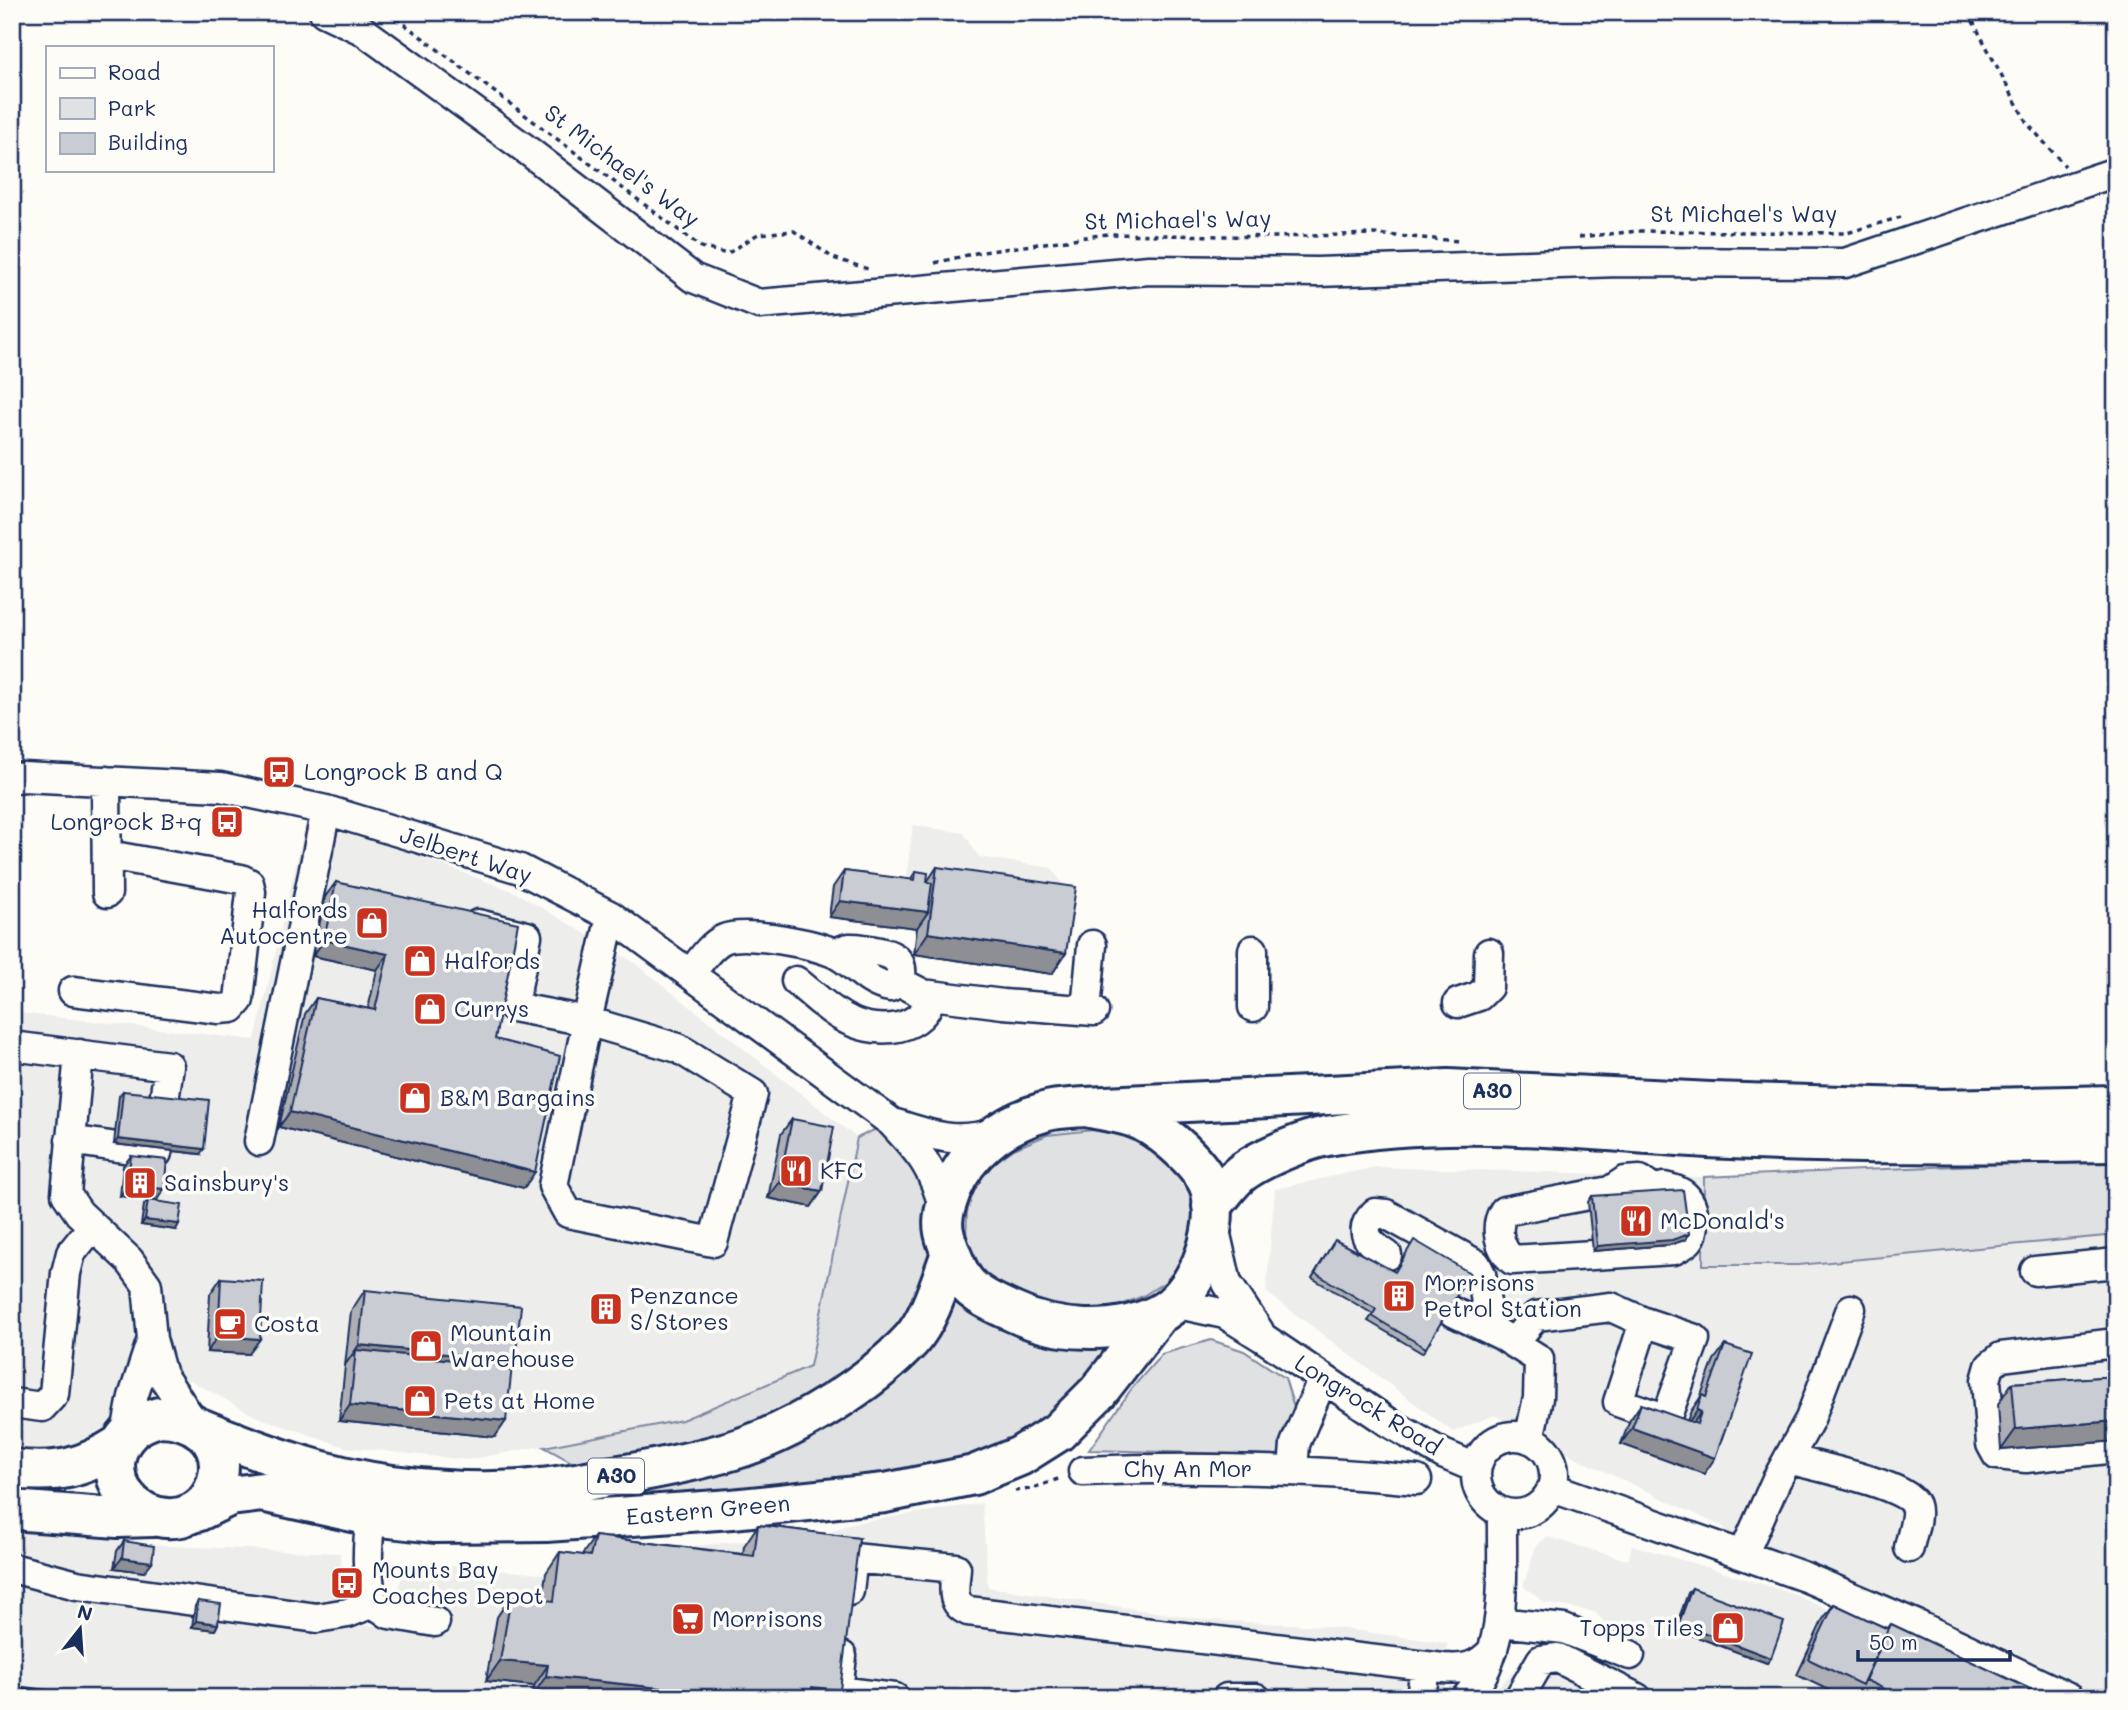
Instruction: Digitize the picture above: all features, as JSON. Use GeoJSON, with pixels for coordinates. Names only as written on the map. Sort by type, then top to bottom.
{"type":"FeatureCollection","features":[{"type":"Feature","properties":{"kind":"highway","name":"A30"},"geometry":{"type":"LineString","coordinates":[[1086,1107],[1448,1088],[1712,1102],[1942,1110],[2116,1105]]}},
{"type":"Feature","properties":{"kind":"highway"},"geometry":{"type":"LineString","coordinates":[[1086,1107],[1141,1121],[1172,1141],[1196,1166],[1211,1190],[1212,1213],[1205,1253],[1194,1280],[1166,1309],[1134,1324],[1116,1327],[1070,1328],[1023,1317],[984,1299],[961,1278],[944,1231],[944,1210],[958,1174],[976,1151],[998,1132],[1045,1111],[1086,1107]]}},
{"type":"Feature","properties":{"kind":"highway","name":"A30"},"geometry":{"type":"LineString","coordinates":[[1212,1213],[1242,1171],[1273,1155],[1325,1136],[1393,1128],[1485,1125],[1711,1138],[1920,1145],[2116,1142]]}},
{"type":"Feature","properties":{"kind":"highway","name":"Eastern Green"},"geometry":{"type":"LineString","coordinates":[[197,1426],[240,1445],[332,1473],[391,1485],[439,1490],[464,1492],[540,1489],[652,1470],[744,1447],[816,1413],[870,1376],[912,1338],[933,1300],[950,1253]]}},
{"type":"Feature","properties":{"kind":"highway","name":"Eastern Green"},"geometry":{"type":"LineString","coordinates":[[197,1512],[230,1496],[262,1492],[371,1516],[435,1523],[546,1522],[732,1510],[885,1493],[974,1475],[1020,1456],[1058,1432],[1098,1392],[1166,1309]]}},
{"type":"Feature","properties":{"kind":"highway"},"geometry":{"type":"LineString","coordinates":[[12,1469],[40,1472],[76,1468],[102,1457],[142,1423],[159,1417],[177,1417],[197,1426],[214,1445],[219,1471],[215,1486],[197,1512],[170,1519],[12,1510]]}},
{"type":"Feature","properties":{"kind":"highway"},"geometry":{"type":"LineString","coordinates":[[123,1441],[116,1470],[119,1485],[125,1498],[138,1510],[153,1517]]}},
{"type":"Feature","properties":{"kind":"street"},"geometry":{"type":"LineString","coordinates":[[324,12],[362,30],[523,147],[692,278],[759,304],[1149,270],[1317,272],[1619,262],[1845,263],[2116,172]]}},
{"type":"Feature","properties":{"kind":"street","name":"Jelbert Way"},"geometry":{"type":"LineString","coordinates":[[12,779],[23,777],[221,787],[326,810],[520,869],[611,916],[891,1122],[923,1156],[937,1182],[944,1210]]}},
{"type":"Feature","properties":{"kind":"street"},"geometry":{"type":"LineString","coordinates":[[106,781],[107,893]]}},
{"type":"Feature","properties":{"kind":"street"},"geometry":{"type":"LineString","coordinates":[[259,1141],[326,810]]}},
{"type":"Feature","properties":{"kind":"street"},"geometry":{"type":"LineString","coordinates":[[73,991],[219,1009],[232,1008],[239,1000],[251,892],[249,883],[241,879],[108,855]]}},
{"type":"Feature","properties":{"kind":"street"},"geometry":{"type":"LineString","coordinates":[[448,917],[527,936],[513,1007],[587,1021],[678,1048],[753,1094],[713,1242],[568,1213],[553,1186],[587,1021],[611,916]]}},
{"type":"Feature","properties":{"kind":"street"},"geometry":{"type":"LineString","coordinates":[[691,974],[710,950],[723,939],[771,937],[837,954],[874,983],[890,987],[900,982],[931,995],[1003,1004],[1090,1010],[1092,945]]}},
{"type":"Feature","properties":{"kind":"street"},"geometry":{"type":"LineString","coordinates":[[1253,950],[1253,1007]]}},
{"type":"Feature","properties":{"kind":"street"},"geometry":{"type":"LineString","coordinates":[[1458,1003],[1479,996],[1488,987],[1489,953]]}},
{"type":"Feature","properties":{"kind":"street"},"geometry":{"type":"LineString","coordinates":[[796,981],[849,1021],[881,1028],[899,1028],[911,1024],[925,1014],[931,995]]}},
{"type":"Feature","properties":{"kind":"street"},"geometry":{"type":"LineString","coordinates":[[12,1046],[169,1066],[164,1101]]}},
{"type":"Feature","properties":{"kind":"street"},"geometry":{"type":"LineString","coordinates":[[79,1054],[66,1194],[92,1227],[129,1260],[148,1285],[152,1339],[162,1375],[197,1426]]}},
{"type":"Feature","properties":{"kind":"street","name":"Jelbert Way"},"geometry":{"type":"LineString","coordinates":[[891,1122],[945,1139],[974,1139],[998,1132]]}},
{"type":"Feature","properties":{"kind":"street"},"geometry":{"type":"LineString","coordinates":[[70,1140],[157,1153],[158,1149]]}},
{"type":"Feature","properties":{"kind":"street"},"geometry":{"type":"LineString","coordinates":[[1664,1186],[1676,1190],[1691,1203],[1693,1231],[1690,1240],[1674,1250],[1512,1259],[1503,1252],[1498,1225],[1504,1211],[1610,1191],[1625,1196],[1641,1196],[1664,1186]]}},
{"type":"Feature","properties":{"kind":"street","name":"Longrock Road"},"geometry":{"type":"LineString","coordinates":[[1212,1213],[1227,1283],[1262,1337]]}},
{"type":"Feature","properties":{"kind":"street"},"geometry":{"type":"LineString","coordinates":[[1387,1255],[1370,1245],[1366,1237],[1367,1223],[1374,1213],[1386,1214],[1476,1264],[1502,1336]]}},
{"type":"Feature","properties":{"kind":"street"},"geometry":{"type":"LineString","coordinates":[[12,1404],[42,1407],[54,1394],[66,1272],[71,1253],[92,1227]]}},
{"type":"Feature","properties":{"kind":"street"},"geometry":{"type":"LineString","coordinates":[[1481,1274],[1503,1252]]}},
{"type":"Feature","properties":{"kind":"street"},"geometry":{"type":"LineString","coordinates":[[2035,1271],[2116,1263]]}},
{"type":"Feature","properties":{"kind":"street"},"geometry":{"type":"LineString","coordinates":[[1502,1336],[1536,1316],[1611,1307],[1644,1322]]}},
{"type":"Feature","properties":{"kind":"street","name":"Longrock Road"},"geometry":{"type":"LineString","coordinates":[[1166,1309],[1225,1314],[1322,1380],[1421,1441],[1476,1468]]}},
{"type":"Feature","properties":{"kind":"street"},"geometry":{"type":"LineString","coordinates":[[1743,1555],[1810,1419],[1851,1309]]}},
{"type":"Feature","properties":{"kind":"street"},"geometry":{"type":"LineString","coordinates":[[1451,1311],[1502,1336],[1539,1359],[1538,1398],[1529,1439]]}},
{"type":"Feature","properties":{"kind":"street"},"geometry":{"type":"LineString","coordinates":[[123,1441],[133,1397],[152,1339]]}},
{"type":"Feature","properties":{"kind":"street"},"geometry":{"type":"LineString","coordinates":[[2116,1343],[2001,1357],[1990,1366],[1986,1380],[1990,1444],[1997,1455],[2026,1458],[2116,1448]]}},
{"type":"Feature","properties":{"kind":"street"},"geometry":{"type":"LineString","coordinates":[[1293,1470],[1295,1444],[1322,1380]]}},
{"type":"Feature","properties":{"kind":"street"},"geometry":{"type":"LineString","coordinates":[[1516,1436],[1529,1439],[1540,1445],[1553,1464],[1553,1488],[1538,1508],[1527,1513],[1502,1513],[1486,1503],[1477,1486],[1476,1468],[1481,1455],[1490,1444],[1502,1438],[1516,1436]]}},
{"type":"Feature","properties":{"kind":"street"},"geometry":{"type":"LineString","coordinates":[[1788,1459],[1895,1488],[1911,1497],[1917,1507],[1909,1548]]}},
{"type":"Feature","properties":{"kind":"street","name":"Chy An Mor"},"geometry":{"type":"LineString","coordinates":[[1083,1471],[1174,1467],[1293,1470],[1418,1480]]}},
{"type":"Feature","properties":{"kind":"street"},"geometry":{"type":"LineString","coordinates":[[1553,1488],[1805,1577],[1915,1624],[2070,1698]]}},
{"type":"Feature","properties":{"kind":"street"},"geometry":{"type":"LineString","coordinates":[[1466,1698],[1490,1662],[1499,1622],[1502,1513]]}},
{"type":"Feature","properties":{"kind":"street"},"geometry":{"type":"LineString","coordinates":[[371,1516],[367,1557],[368,1581],[373,1603],[389,1614],[435,1622]]}},
{"type":"Feature","properties":{"kind":"street"},"geometry":{"type":"LineString","coordinates":[[895,1698],[838,1692],[853,1558],[956,1567],[955,1602],[959,1608],[968,1611],[1461,1670],[1474,1667],[1493,1650]]}},
{"type":"Feature","properties":{"kind":"street"},"geometry":{"type":"LineString","coordinates":[[12,1568],[76,1585],[317,1618],[348,1613],[373,1603]]}},
{"type":"Feature","properties":{"kind":"street"},"geometry":{"type":"LineString","coordinates":[[1499,1622],[1564,1629],[1630,1655]]}},
{"type":"Feature","properties":{"kind":"street"},"geometry":{"type":"LineString","coordinates":[[1518,1698],[1541,1660],[1559,1658],[1637,1698]]}},
{"type":"Feature","properties":{"kind":"street"},"geometry":{"type":"LineString","coordinates":[[1421,1698],[1425,1667]]}},
{"type":"Feature","properties":{"kind":"street"},"geometry":{"type":"LineString","coordinates":[[1227,1698],[1256,1698]]}},
{"type":"Feature","properties":{"kind":"path","name":"St Michael's Way"},"geometry":{"type":"LineString","coordinates":[[388,12],[701,247],[727,254],[758,234],[794,231],[833,258],[875,271]]}},
{"type":"Feature","properties":{"kind":"path"},"geometry":{"type":"LineString","coordinates":[[1968,12],[2027,123],[2081,183]]}},
{"type":"Feature","properties":{"kind":"path","name":"St Michael's Way"},"geometry":{"type":"LineString","coordinates":[[1573,238],[1638,231],[1847,233],[1905,216]]}},
{"type":"Feature","properties":{"kind":"path","name":"St Michael's Way"},"geometry":{"type":"LineString","coordinates":[[926,265],[976,253],[1107,234],[1330,236],[1373,233],[1471,241]]}},
{"type":"Feature","properties":{"kind":"shaded area"},"geometry":{"type":"Polygon","coordinates":[[[306,822],[397,848],[515,892],[635,963],[857,1138],[810,1366],[682,1420],[467,1460],[345,1447],[257,1417],[190,1380],[126,1398],[106,1430],[45,1457],[12,1453],[12,1012],[255,1040],[306,822]]]}},
{"type":"Feature","properties":{"kind":"shaded area"},"geometry":{"type":"Polygon","coordinates":[[[913,825],[964,833],[979,857],[1052,868],[1063,885],[1061,907],[905,887],[913,825]]]}},
{"type":"Feature","properties":{"kind":"shaded area"},"geometry":{"type":"Polygon","coordinates":[[[1375,1167],[1704,1177],[1703,1265],[1798,1265],[2116,1235],[2116,1698],[2065,1698],[1721,1547],[1725,1528],[1587,1463],[1494,1415],[1453,1432],[1266,1292],[1275,1189],[1375,1167]]]}},
{"type":"Feature","properties":{"kind":"shaded area"},"geometry":{"type":"Polygon","coordinates":[[[982,1503],[988,1587],[1210,1620],[1323,1626],[1447,1643],[1443,1698],[12,1698],[12,1538],[19,1529],[170,1546],[340,1553],[344,1599],[352,1625],[383,1626],[408,1562],[575,1577],[581,1557],[828,1533],[852,1523],[982,1503]]]}},
{"type":"Feature","properties":{"kind":"shaded area"},"geometry":{"type":"Polygon","coordinates":[[[1547,1537],[1628,1560],[1632,1545],[1789,1592],[2024,1698],[1485,1698],[1542,1646],[1564,1643],[1634,1672],[1646,1646],[1611,1629],[1595,1612],[1545,1603],[1523,1586],[1536,1546],[1547,1537]]]}},
{"type":"Feature","properties":{"kind":"green space"},"geometry":{"type":"Polygon","coordinates":[[[891,1122],[923,1156],[961,1278],[1116,1327],[1098,1392],[974,1475],[637,1498],[544,1447],[682,1420],[810,1366],[857,1138],[891,1122]]]}},
{"type":"Feature","properties":{"kind":"green space"},"geometry":{"type":"Polygon","coordinates":[[[1093,1130],[1124,1136],[1156,1151],[1173,1163],[1189,1188],[1197,1216],[1182,1263],[1165,1282],[1143,1296],[1113,1308],[1055,1310],[1018,1297],[985,1275],[966,1240],[967,1212],[975,1187],[990,1166],[1014,1149],[1047,1135],[1093,1130]]]}},
{"type":"Feature","properties":{"kind":"green space"},"geometry":{"type":"Polygon","coordinates":[[[2116,1159],[2116,1235],[1798,1265],[1703,1265],[1704,1177],[2116,1159]]]}},
{"type":"Feature","properties":{"kind":"green space"},"geometry":{"type":"Polygon","coordinates":[[[1211,1340],[1244,1351],[1285,1378],[1296,1414],[1283,1455],[1089,1450],[1132,1388],[1162,1354],[1211,1340]]]}},
{"type":"Feature","properties":{"kind":"building"},"geometry":{"type":"Polygon","coordinates":[[[937,867],[1076,887],[1066,953],[928,933],[937,867]]]}},
{"type":"Feature","properties":{"kind":"building"},"geometry":{"type":"Polygon","coordinates":[[[844,871],[915,880],[916,871],[928,873],[927,882],[932,883],[928,912],[840,901],[844,871]]]}},
{"type":"Feature","properties":{"kind":"building"},"geometry":{"type":"Polygon","coordinates":[[[336,882],[518,923],[495,1039],[560,1056],[535,1172],[290,1112],[316,998],[375,1010],[388,954],[324,940],[336,882]]]}},
{"type":"Feature","properties":{"kind":"building","name":"Sainsbury's"},"geometry":{"type":"Polygon","coordinates":[[[123,1091],[209,1100],[204,1149],[118,1139],[123,1091]]]}},
{"type":"Feature","properties":{"kind":"building"},"geometry":{"type":"Polygon","coordinates":[[[792,1119],[834,1127],[822,1191],[779,1183],[792,1119]]]}},
{"type":"Feature","properties":{"kind":"building"},"geometry":{"type":"Polygon","coordinates":[[[131,1156],[167,1160],[164,1189],[127,1185],[131,1156]]]}},
{"type":"Feature","properties":{"kind":"building","name":"McDonald's"},"geometry":{"type":"Polygon","coordinates":[[[1683,1190],[1689,1234],[1672,1240],[1597,1246],[1592,1196],[1683,1190]]]}},
{"type":"Feature","properties":{"kind":"building"},"geometry":{"type":"Polygon","coordinates":[[[148,1200],[182,1205],[179,1224],[145,1220],[148,1200]]]}},
{"type":"Feature","properties":{"kind":"building","name":"Morrisons Petrol Station"},"geometry":{"type":"Polygon","coordinates":[[[1335,1240],[1395,1272],[1414,1240],[1470,1273],[1426,1348],[1372,1316],[1376,1309],[1315,1273],[1335,1240]]]}},
{"type":"Feature","properties":{"kind":"building"},"geometry":{"type":"Polygon","coordinates":[[[221,1278],[263,1281],[260,1339],[218,1336],[221,1278]]]}},
{"type":"Feature","properties":{"kind":"building"},"geometry":{"type":"Polygon","coordinates":[[[365,1290],[521,1306],[515,1361],[359,1345],[365,1290]]]}},
{"type":"Feature","properties":{"kind":"building"},"geometry":{"type":"Polygon","coordinates":[[[608,1299],[615,1300],[613,1309],[606,1308],[608,1299]]]}},
{"type":"Feature","properties":{"kind":"building"},"geometry":{"type":"Polygon","coordinates":[[[1725,1345],[1752,1354],[1715,1458],[1632,1428],[1641,1404],[1697,1424],[1701,1412],[1697,1410],[1702,1395],[1706,1397],[1725,1345]]]}},
{"type":"Feature","properties":{"kind":"building","name":"Pets at Home"},"geometry":{"type":"Polygon","coordinates":[[[356,1350],[512,1366],[506,1421],[350,1405],[356,1350]]]}},
{"type":"Feature","properties":{"kind":"building"},"geometry":{"type":"Polygon","coordinates":[[[2116,1376],[2116,1421],[2016,1429],[2012,1383],[2116,1376]]]}},
{"type":"Feature","properties":{"kind":"building","name":"Morrisons"},"geometry":{"type":"Polygon","coordinates":[[[758,1525],[859,1538],[840,1690],[812,1687],[812,1698],[756,1698],[546,1676],[548,1665],[500,1661],[511,1596],[554,1601],[560,1552],[590,1556],[595,1536],[754,1556],[758,1525]]]}},
{"type":"Feature","properties":{"kind":"building"},"geometry":{"type":"Polygon","coordinates":[[[124,1541],[154,1546],[152,1562],[122,1558],[124,1541]]]}},
{"type":"Feature","properties":{"kind":"building","name":"Topps Tiles"},"geometry":{"type":"Polygon","coordinates":[[[1692,1588],[1784,1622],[1771,1658],[1679,1623],[1692,1588]]]}},
{"type":"Feature","properties":{"kind":"building"},"geometry":{"type":"Polygon","coordinates":[[[198,1601],[221,1604],[218,1624],[196,1621],[198,1601]]]}},
{"type":"Feature","properties":{"kind":"building"},"geometry":{"type":"Polygon","coordinates":[[[1834,1604],[1888,1629],[1862,1685],[1808,1659],[1834,1604]]]}},
{"type":"Feature","properties":{"kind":"building"},"geometry":{"type":"Polygon","coordinates":[[[1891,1624],[2049,1698],[1904,1698],[1865,1680],[1891,1624]]]}},
{"type":"Feature","properties":{"kind":"railway"},"geometry":{"type":"LineString","coordinates":[[12,1687],[97,1698]]}},
{"type":"Feature","properties":{"kind":"place","name":"Longrock B and Q"},"geometry":{"type":"Point","coordinates":[279,772]}},
{"type":"Feature","properties":{"kind":"place","name":"Longrock B+q"},"geometry":{"type":"Point","coordinates":[227,822]}},
{"type":"Feature","properties":{"kind":"place","name":"Halfords Autocentre"},"geometry":{"type":"Point","coordinates":[372,923]}},
{"type":"Feature","properties":{"kind":"place","name":"Halfords"},"geometry":{"type":"Point","coordinates":[420,961]}},
{"type":"Feature","properties":{"kind":"place","name":"Currys"},"geometry":{"type":"Point","coordinates":[430,1009]}},
{"type":"Feature","properties":{"kind":"place","name":"B&M Bargains"},"geometry":{"type":"Point","coordinates":[415,1098]}},
{"type":"Feature","properties":{"kind":"place","name":"KFC"},"geometry":{"type":"Point","coordinates":[796,1171]}},
{"type":"Feature","properties":{"kind":"place","name":"Sainsbury's"},"geometry":{"type":"Point","coordinates":[140,1183]}},
{"type":"Feature","properties":{"kind":"place","name":"McDonald's"},"geometry":{"type":"Point","coordinates":[1636,1221]}},
{"type":"Feature","properties":{"kind":"place","name":"Morrisons Petrol Station"},"geometry":{"type":"Point","coordinates":[1399,1296]}},
{"type":"Feature","properties":{"kind":"place","name":"Penzance S/Stores"},"geometry":{"type":"Point","coordinates":[606,1309]}},
{"type":"Feature","properties":{"kind":"place","name":"Costa"},"geometry":{"type":"Point","coordinates":[230,1324]}},
{"type":"Feature","properties":{"kind":"place","name":"Mountain Warehouse"},"geometry":{"type":"Point","coordinates":[426,1346]}},
{"type":"Feature","properties":{"kind":"place","name":"Pets at Home"},"geometry":{"type":"Point","coordinates":[420,1401]}},
{"type":"Feature","properties":{"kind":"place","name":"Mounts Bay Coaches Depot"},"geometry":{"type":"Point","coordinates":[347,1583]}},
{"type":"Feature","properties":{"kind":"place","name":"Morrisons"},"geometry":{"type":"Point","coordinates":[688,1619]}},
{"type":"Feature","properties":{"kind":"place","name":"Topps Tiles"},"geometry":{"type":"Point","coordinates":[1728,1628]}}]}
